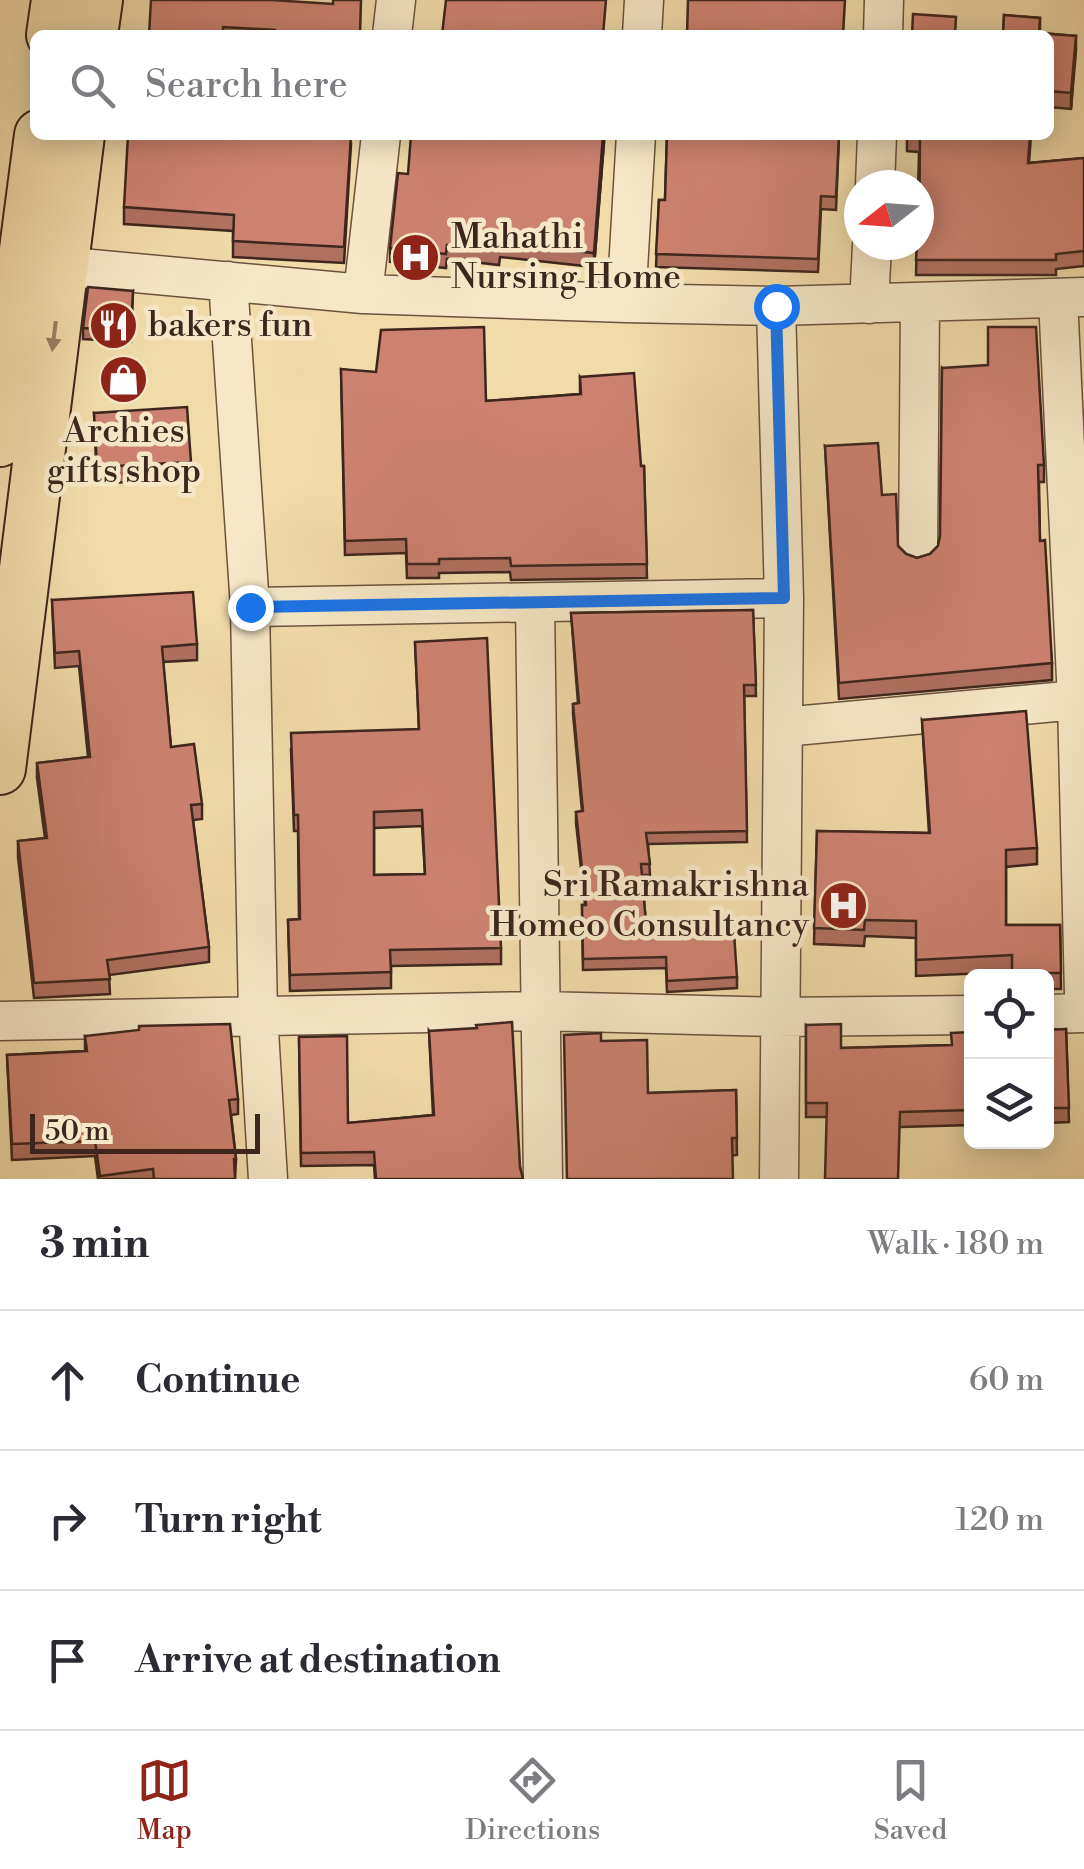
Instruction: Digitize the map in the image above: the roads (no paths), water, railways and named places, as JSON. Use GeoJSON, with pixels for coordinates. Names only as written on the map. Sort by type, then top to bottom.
{"type":"FeatureCollection","features":[{"type":"Feature","properties":{"kind":"main road"},"geometry":{"type":"LineString","coordinates":[[53,30],[57,0]]}},
{"type":"Feature","properties":{"kind":"main road"},"geometry":{"type":"LineString","coordinates":[[93,30],[96,0]]}},
{"type":"Feature","properties":{"kind":"main road"},"geometry":{"type":"LineString","coordinates":[[0,768],[40,140]]}},
{"type":"Feature","properties":{"kind":"main road"},"geometry":{"type":"LineString","coordinates":[[0,441],[29,263],[78,140]]}},
{"type":"Feature","properties":{"kind":"street"},"geometry":{"type":"LineString","coordinates":[[393,30],[396,0]]}},
{"type":"Feature","properties":{"kind":"street"},"geometry":{"type":"LineString","coordinates":[[642,30],[644,0]]}},
{"type":"Feature","properties":{"kind":"street"},"geometry":{"type":"LineString","coordinates":[[882,30],[884,0]]}},
{"type":"Feature","properties":{"kind":"street"},"geometry":{"type":"LineString","coordinates":[[363,294],[380,140]]}},
{"type":"Feature","properties":{"kind":"street"},"geometry":{"type":"LineString","coordinates":[[626,304],[636,140]]}},
{"type":"Feature","properties":{"kind":"street"},"geometry":{"type":"LineString","coordinates":[[876,170],[878,140]]}},
{"type":"Feature","properties":{"kind":"street"},"geometry":{"type":"LineString","coordinates":[[869,304],[871,260]]}},
{"type":"Feature","properties":{"kind":"street"},"geometry":{"type":"LineString","coordinates":[[29,263],[363,294],[626,304],[776,306],[1071,297],[1084,995]]}},
{"type":"Feature","properties":{"kind":"street"},"geometry":{"type":"LineString","coordinates":[[228,281],[250,607],[258,1014],[268,1179]]}},
{"type":"Feature","properties":{"kind":"street"},"geometry":{"type":"LineString","coordinates":[[918,552],[920,302]]}},
{"type":"Feature","properties":{"kind":"street"},"geometry":{"type":"LineString","coordinates":[[776,306],[784,598],[779,1179]]}},
{"type":"Feature","properties":{"kind":"street"},"geometry":{"type":"LineString","coordinates":[[250,607],[784,598]]}},
{"type":"Feature","properties":{"kind":"street"},"geometry":{"type":"LineString","coordinates":[[535,604],[542,1179]]}},
{"type":"Feature","properties":{"kind":"street"},"geometry":{"type":"LineString","coordinates":[[783,727],[1077,700]]}},
{"type":"Feature","properties":{"kind":"street"},"geometry":{"type":"LineString","coordinates":[[0,1021],[540,1011],[778,1018],[964,1015]]}},
{"type":"Feature","properties":{"kind":"street"},"geometry":{"type":"LineString","coordinates":[[1054,1014],[1084,1013]]}},
{"type":"Feature","properties":{"kind":"place","name":"Mahathi Nursing Home"},"geometry":{"type":"Point","coordinates":[416,257]}},
{"type":"Feature","properties":{"kind":"place","name":"bakers fun"},"geometry":{"type":"Point","coordinates":[113,325]}},
{"type":"Feature","properties":{"kind":"place","name":"Archies gifts shop"},"geometry":{"type":"Point","coordinates":[124,379]}},
{"type":"Feature","properties":{"kind":"place","name":"Sri Ramakrishna Homeo Consultancy"},"geometry":{"type":"Point","coordinates":[844,905]}}]}
